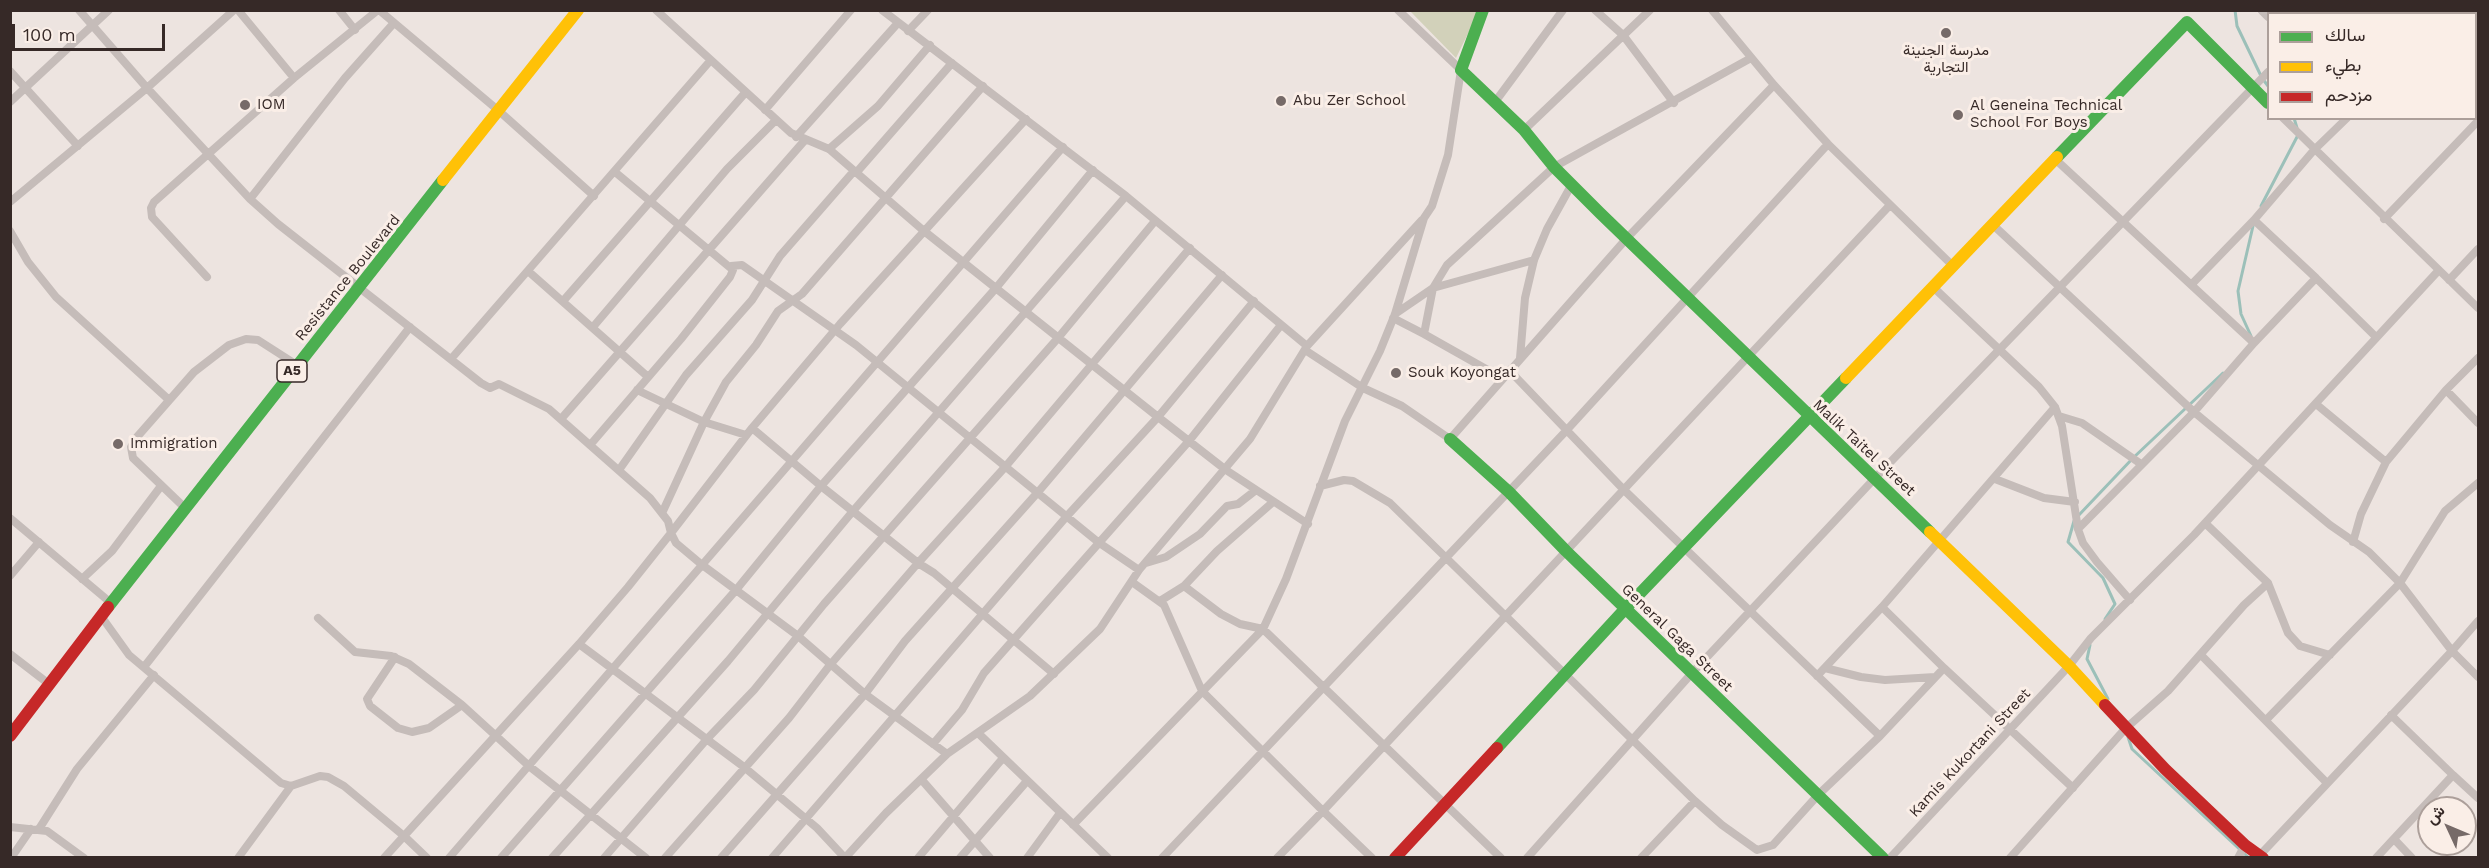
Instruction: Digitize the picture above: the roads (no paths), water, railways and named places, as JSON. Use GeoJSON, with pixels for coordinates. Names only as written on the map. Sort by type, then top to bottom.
{"type":"FeatureCollection","features":[{"type":"Feature","properties":{"kind":"main road","name":"Resistance Boulevard"},"geometry":{"type":"LineString","coordinates":[[10,736],[184,507],[360,288],[578,10]]}},
{"type":"Feature","properties":{"kind":"main road"},"geometry":{"type":"LineString","coordinates":[[1461,70],[1465,53],[1483,10]]}},
{"type":"Feature","properties":{"kind":"main road"},"geometry":{"type":"LineString","coordinates":[[1395,858],[1625,609],[1685,549],[1952,265],[2187,22],[2267,102]]}},
{"type":"Feature","properties":{"kind":"main road","name":"Malik Taitel Street"},"geometry":{"type":"LineString","coordinates":[[1461,70],[1524,130],[1554,167],[1748,358],[2070,666],[2125,729],[2244,845],[2262,856]]}},
{"type":"Feature","properties":{"kind":"main road","name":"General Gaga Street"},"geometry":{"type":"LineString","coordinates":[[1450,440],[1509,492],[1625,609],[1884,858]]}},
{"type":"Feature","properties":{"kind":"street"},"geometry":{"type":"LineString","coordinates":[[79,10],[147,88],[250,199],[307,248],[481,383],[490,387],[500,384],[521,393],[561,419],[663,511],[676,543],[798,636],[865,694],[947,754]]}},
{"type":"Feature","properties":{"kind":"street"},"geometry":{"type":"LineString","coordinates":[[10,102],[109,10]]}},
{"type":"Feature","properties":{"kind":"street"},"geometry":{"type":"LineString","coordinates":[[13,197],[78,146],[236,10],[294,78]]}},
{"type":"Feature","properties":{"kind":"street"},"geometry":{"type":"LineString","coordinates":[[339,10],[355,30]]}},
{"type":"Feature","properties":{"kind":"street"},"geometry":{"type":"LineString","coordinates":[[207,277],[152,217],[151,208],[154,202],[294,78],[379,10],[500,111],[594,196]]}},
{"type":"Feature","properties":{"kind":"street"},"geometry":{"type":"LineString","coordinates":[[656,10],[776,120],[801,138],[829,149],[924,231],[1158,417],[1226,470],[1308,524]]}},
{"type":"Feature","properties":{"kind":"street"},"geometry":{"type":"LineString","coordinates":[[765,110],[851,10]]}},
{"type":"Feature","properties":{"kind":"street"},"geometry":{"type":"LineString","coordinates":[[882,10],[897,24],[930,45],[1126,196],[1254,301],[1306,348],[1363,388],[1402,406],[1450,440],[1627,238],[1774,85]]}},
{"type":"Feature","properties":{"kind":"street"},"geometry":{"type":"LineString","coordinates":[[908,31],[928,10]]}},
{"type":"Feature","properties":{"kind":"street"},"geometry":{"type":"LineString","coordinates":[[579,644],[613,666],[744,767],[774,795],[818,828],[845,858],[947,754],[1017,706],[1100,629],[1142,567],[1226,470],[1264,419],[1306,348],[1424,218],[1432,206],[1452,138],[1461,70],[1398,10]]}},
{"type":"Feature","properties":{"kind":"street"},"geometry":{"type":"LineString","coordinates":[[1495,102],[1563,10]]}},
{"type":"Feature","properties":{"kind":"street"},"geometry":{"type":"LineString","coordinates":[[1595,10],[1623,35],[1674,103]]}},
{"type":"Feature","properties":{"kind":"street"},"geometry":{"type":"LineString","coordinates":[[1524,130],[1650,10]]}},
{"type":"Feature","properties":{"kind":"street"},"geometry":{"type":"LineString","coordinates":[[1712,10],[1774,85],[1828,144],[1952,265]]}},
{"type":"Feature","properties":{"kind":"street"},"geometry":{"type":"LineString","coordinates":[[250,199],[345,78],[393,24]]}},
{"type":"Feature","properties":{"kind":"street"},"geometry":{"type":"LineString","coordinates":[[561,419],[710,248],[897,24]]}},
{"type":"Feature","properties":{"kind":"street"},"geometry":{"type":"LineString","coordinates":[[829,149],[878,106],[930,45]]}},
{"type":"Feature","properties":{"kind":"street"},"geometry":{"type":"LineString","coordinates":[[1424,334],[1433,288],[1447,265],[1554,167],[1617,130],[1674,103],[1751,58]]}},
{"type":"Feature","properties":{"kind":"street"},"geometry":{"type":"LineString","coordinates":[[451,359],[710,61]]}},
{"type":"Feature","properties":{"kind":"street"},"geometry":{"type":"LineString","coordinates":[[620,470],[686,375],[765,282],[780,256],[952,63]]}},
{"type":"Feature","properties":{"kind":"street"},"geometry":{"type":"LineString","coordinates":[[10,71],[78,146]]}},
{"type":"Feature","properties":{"kind":"street"},"geometry":{"type":"LineString","coordinates":[[1527,858],[1692,672],[1875,478],[2267,73]]}},
{"type":"Feature","properties":{"kind":"street"},"geometry":{"type":"LineString","coordinates":[[663,511],[704,422],[726,381],[756,345],[778,311],[785,303],[794,301],[983,86]]}},
{"type":"Feature","properties":{"kind":"street"},"geometry":{"type":"LineString","coordinates":[[564,300],[745,93]]}},
{"type":"Feature","properties":{"kind":"street"},"geometry":{"type":"LineString","coordinates":[[384,858],[579,644],[671,533],[749,431],[834,331],[1026,119]]}},
{"type":"Feature","properties":{"kind":"street"},"geometry":{"type":"LineString","coordinates":[[593,327],[680,223],[752,143],[776,120]]}},
{"type":"Feature","properties":{"kind":"street"},"geometry":{"type":"LineString","coordinates":[[2285,120],[2384,219],[2478,308]]}},
{"type":"Feature","properties":{"kind":"street"},"geometry":{"type":"LineString","coordinates":[[2192,284],[2254,220],[2314,150],[2346,120]]}},
{"type":"Feature","properties":{"kind":"street"},"geometry":{"type":"LineString","coordinates":[[2384,219],[2478,121]]}},
{"type":"Feature","properties":{"kind":"street"},"geometry":{"type":"LineString","coordinates":[[1162,858],[1321,687],[1565,432],[1828,144]]}},
{"type":"Feature","properties":{"kind":"street"},"geometry":{"type":"LineString","coordinates":[[449,858],[1063,147]]}},
{"type":"Feature","properties":{"kind":"street"},"geometry":{"type":"LineString","coordinates":[[2055,159],[2254,343]]}},
{"type":"Feature","properties":{"kind":"street"},"geometry":{"type":"LineString","coordinates":[[501,858],[736,590],[821,486],[996,288],[1093,170]]}},
{"type":"Feature","properties":{"kind":"street"},"geometry":{"type":"LineString","coordinates":[[591,444],[732,274],[731,266],[615,172]]}},
{"type":"Feature","properties":{"kind":"street"},"geometry":{"type":"LineString","coordinates":[[1520,358],[1525,298],[1534,260],[1546,229],[1572,184]]}},
{"type":"Feature","properties":{"kind":"street"},"geometry":{"type":"LineString","coordinates":[[552,858],[676,716],[728,661],[766,612],[853,510],[1126,196]]}},
{"type":"Feature","properties":{"kind":"street"},"geometry":{"type":"LineString","coordinates":[[1277,858],[1890,204]]}},
{"type":"Feature","properties":{"kind":"street"},"geometry":{"type":"LineString","coordinates":[[1073,825],[1263,629],[1274,609],[1308,524],[1345,421],[1363,388],[1394,316],[1424,218]]}},
{"type":"Feature","properties":{"kind":"street"},"geometry":{"type":"LineString","coordinates":[[2254,220],[2376,337]]}},
{"type":"Feature","properties":{"kind":"street"},"geometry":{"type":"LineString","coordinates":[[604,858],[707,739],[754,690],[798,636],[1058,338],[1155,221]]}},
{"type":"Feature","properties":{"kind":"street"},"geometry":{"type":"LineString","coordinates":[[1992,224],[2194,412],[2368,552],[2400,583],[2452,651],[2478,677]]}},
{"type":"Feature","properties":{"kind":"street"},"geometry":{"type":"LineString","coordinates":[[10,231],[28,262],[56,297],[168,399]]}},
{"type":"Feature","properties":{"kind":"street"},"geometry":{"type":"LineString","coordinates":[[665,858],[789,718],[830,665],[918,563],[1093,365],[1190,248]]}},
{"type":"Feature","properties":{"kind":"street"},"geometry":{"type":"LineString","coordinates":[[2449,280],[2478,249]]}},
{"type":"Feature","properties":{"kind":"street"},"geometry":{"type":"LineString","coordinates":[[1394,316],[1433,288],[1534,260]]}},
{"type":"Feature","properties":{"kind":"street"},"geometry":{"type":"LineString","coordinates":[[731,266],[742,265],[794,301],[877,362],[1039,491],[1098,542],[1142,567]]}},
{"type":"Feature","properties":{"kind":"street","name":"Kamis Kukortani Street"},"geometry":{"type":"LineString","coordinates":[[1890,858],[2070,666],[2091,638],[2259,466],[2439,270]]}},
{"type":"Feature","properties":{"kind":"street"},"geometry":{"type":"LineString","coordinates":[[528,271],[564,300],[647,376]]}},
{"type":"Feature","properties":{"kind":"street"},"geometry":{"type":"LineString","coordinates":[[720,858],[865,694],[905,641],[1039,491],[1222,275]]}},
{"type":"Feature","properties":{"kind":"street"},"geometry":{"type":"LineString","coordinates":[[2078,529],[2194,412],[2254,343],[2316,279]]}},
{"type":"Feature","properties":{"kind":"street"},"geometry":{"type":"LineString","coordinates":[[1932,286],[2039,387],[2057,412],[2075,502],[2078,529],[2097,562],[2130,600]]}},
{"type":"Feature","properties":{"kind":"street"},"geometry":{"type":"LineString","coordinates":[[772,858],[1067,516],[1158,417],[1254,301]]}},
{"type":"Feature","properties":{"kind":"street"},"geometry":{"type":"LineString","coordinates":[[1394,316],[1502,378]]}},
{"type":"Feature","properties":{"kind":"street"},"geometry":{"type":"LineString","coordinates":[[933,744],[962,710],[984,673],[1189,441],[1281,326]]}},
{"type":"Feature","properties":{"kind":"street"},"geometry":{"type":"LineString","coordinates":[[144,666],[410,327]]}},
{"type":"Feature","properties":{"kind":"street"},"geometry":{"type":"LineString","coordinates":[[184,507],[133,458],[131,447],[168,399],[220,351],[246,339],[258,340],[297,365]]}},
{"type":"Feature","properties":{"kind":"street"},"geometry":{"type":"LineString","coordinates":[[2353,542],[2361,514],[2386,462],[2446,390],[2478,357]]}},
{"type":"Feature","properties":{"kind":"street"},"geometry":{"type":"LineString","coordinates":[[1509,370],[1565,432],[1880,736]]}},
{"type":"Feature","properties":{"kind":"street"},"geometry":{"type":"LineString","coordinates":[[637,390],[666,406],[704,422],[749,431],[793,461],[1054,674]]}},
{"type":"Feature","properties":{"kind":"street"},"geometry":{"type":"LineString","coordinates":[[2446,390],[2478,423]]}},
{"type":"Feature","properties":{"kind":"street"},"geometry":{"type":"LineString","coordinates":[[2316,404],[2386,462]]}},
{"type":"Feature","properties":{"kind":"street"},"geometry":{"type":"LineString","coordinates":[[2057,412],[2082,423],[2141,464]]}},
{"type":"Feature","properties":{"kind":"street"},"geometry":{"type":"LineString","coordinates":[[1817,676],[1882,607],[1938,539],[2057,412]]}},
{"type":"Feature","properties":{"kind":"street"},"geometry":{"type":"LineString","coordinates":[[1995,479],[2044,498],[2075,502]]}},
{"type":"Feature","properties":{"kind":"street"},"geometry":{"type":"LineString","coordinates":[[1320,486],[1344,480],[1361,484],[1390,503],[1695,801],[1753,848],[1762,850],[1773,845],[1818,795],[1880,736],[1944,668]]}},
{"type":"Feature","properties":{"kind":"street"},"geometry":{"type":"LineString","coordinates":[[2266,720],[2400,583],[2445,511],[2478,483]]}},
{"type":"Feature","properties":{"kind":"street"},"geometry":{"type":"LineString","coordinates":[[82,579],[112,551],[161,486]]}},
{"type":"Feature","properties":{"kind":"street"},"geometry":{"type":"LineString","coordinates":[[1142,567],[1166,557],[1200,534],[1227,506],[1238,504],[1256,490]]}},
{"type":"Feature","properties":{"kind":"street"},"geometry":{"type":"LineString","coordinates":[[1160,601],[1184,586],[1217,551],[1273,502]]}},
{"type":"Feature","properties":{"kind":"street"},"geometry":{"type":"LineString","coordinates":[[10,518],[111,603]]}},
{"type":"Feature","properties":{"kind":"street"},"geometry":{"type":"LineString","coordinates":[[2205,523],[2268,583],[2288,633],[2300,646],[2330,655]]}},
{"type":"Feature","properties":{"kind":"street"},"geometry":{"type":"LineString","coordinates":[[10,576],[39,542]]}},
{"type":"Feature","properties":{"kind":"street"},"geometry":{"type":"LineString","coordinates":[[1132,582],[1160,601],[1167,610],[1202,691],[1372,858]]}},
{"type":"Feature","properties":{"kind":"street"},"geometry":{"type":"LineString","coordinates":[[2010,858],[2125,729],[2168,691],[2202,656],[2244,605],[2268,583]]}},
{"type":"Feature","properties":{"kind":"street"},"geometry":{"type":"LineString","coordinates":[[1184,586],[1221,614],[1240,624],[1263,629],[1501,858]]}},
{"type":"Feature","properties":{"kind":"street"},"geometry":{"type":"LineString","coordinates":[[1882,607],[2073,788]]}},
{"type":"Feature","properties":{"kind":"street"},"geometry":{"type":"LineString","coordinates":[[101,616],[121,646],[281,783],[291,786]]}},
{"type":"Feature","properties":{"kind":"street"},"geometry":{"type":"LineString","coordinates":[[318,618],[355,652],[377,653],[395,657],[409,664],[462,705],[494,737],[529,766],[646,858]]}},
{"type":"Feature","properties":{"kind":"street"},"geometry":{"type":"LineString","coordinates":[[2262,856],[2326,782],[2478,621]]}},
{"type":"Feature","properties":{"kind":"street"},"geometry":{"type":"LineString","coordinates":[[2202,656],[2326,782]]}},
{"type":"Feature","properties":{"kind":"street"},"geometry":{"type":"LineString","coordinates":[[395,657],[367,699],[370,706],[398,728],[412,732],[429,728],[462,705]]}},
{"type":"Feature","properties":{"kind":"street"},"geometry":{"type":"LineString","coordinates":[[12,659],[49,684]]}},
{"type":"Feature","properties":{"kind":"street"},"geometry":{"type":"LineString","coordinates":[[1825,668],[1885,680],[1935,677]]}},
{"type":"Feature","properties":{"kind":"street"},"geometry":{"type":"LineString","coordinates":[[11,858],[35,829],[67,783],[154,675]]}},
{"type":"Feature","properties":{"kind":"street"},"geometry":{"type":"LineString","coordinates":[[2391,715],[2478,798]]}},
{"type":"Feature","properties":{"kind":"street"},"geometry":{"type":"LineString","coordinates":[[978,733],[1108,858]]}},
{"type":"Feature","properties":{"kind":"street"},"geometry":{"type":"LineString","coordinates":[[918,858],[1003,758]]}},
{"type":"Feature","properties":{"kind":"street"},"geometry":{"type":"LineString","coordinates":[[2376,858],[2453,775]]}},
{"type":"Feature","properties":{"kind":"street"},"geometry":{"type":"LineString","coordinates":[[238,858],[291,786],[320,776],[328,777],[344,786],[427,858]]}},
{"type":"Feature","properties":{"kind":"street"},"geometry":{"type":"LineString","coordinates":[[921,779],[990,858]]}},
{"type":"Feature","properties":{"kind":"street"},"geometry":{"type":"LineString","coordinates":[[960,858],[974,839],[1027,781]]}},
{"type":"Feature","properties":{"kind":"street"},"geometry":{"type":"LineString","coordinates":[[1641,858],[1695,801]]}},
{"type":"Feature","properties":{"kind":"street"},"geometry":{"type":"LineString","coordinates":[[1027,858],[1060,813]]}},
{"type":"Feature","properties":{"kind":"street"},"geometry":{"type":"LineString","coordinates":[[10,826],[52,834],[84,858]]}},
{"type":"Feature","properties":{"kind":"street"},"geometry":{"type":"LineString","coordinates":[[2394,839],[2412,858]]}},
{"type":"Feature","properties":{"kind":"street"},"geometry":{"type":"LineString","coordinates":[[2238,858],[2244,845]]}},
{"type":"Feature","properties":{"kind":"waterway"},"geometry":{"type":"LineString","coordinates":[[2235,10],[2237,26],[2267,85]]}},
{"type":"Feature","properties":{"kind":"waterway"},"geometry":{"type":"LineString","coordinates":[[2295,120],[2297,128]]}},
{"type":"Feature","properties":{"kind":"waterway"},"geometry":{"type":"LineString","coordinates":[[2261,206],[2298,135]]}},
{"type":"Feature","properties":{"kind":"waterway"},"geometry":{"type":"LineString","coordinates":[[2251,336],[2241,314],[2238,291],[2253,226]]}},
{"type":"Feature","properties":{"kind":"waterway"},"geometry":{"type":"LineString","coordinates":[[2078,516],[2133,458],[2223,373]]}},
{"type":"Feature","properties":{"kind":"waterway"},"geometry":{"type":"LineString","coordinates":[[2074,521],[2068,542],[2103,578],[2115,604],[2105,619]]}},
{"type":"Feature","properties":{"kind":"waterway"},"geometry":{"type":"LineString","coordinates":[[2090,645],[2087,659],[2108,699]]}},
{"type":"Feature","properties":{"kind":"waterway"},"geometry":{"type":"LineString","coordinates":[[2128,737],[2132,749],[2249,858]]}},
{"type":"Feature","properties":{"kind":"place","name":"مدرسة الجنينة التجارية"},"geometry":{"type":"Point","coordinates":[1946,33]}},
{"type":"Feature","properties":{"kind":"place","name":"Abu Zer School"},"geometry":{"type":"Point","coordinates":[1281,101]}},
{"type":"Feature","properties":{"kind":"place","name":"IOM"},"geometry":{"type":"Point","coordinates":[245,105]}},
{"type":"Feature","properties":{"kind":"place","name":"Al Geneina Technical School For Boys"},"geometry":{"type":"Point","coordinates":[1958,115]}},
{"type":"Feature","properties":{"kind":"place","name":"Souk Koyongat"},"geometry":{"type":"Point","coordinates":[1396,373]}},
{"type":"Feature","properties":{"kind":"place","name":"Immigration"},"geometry":{"type":"Point","coordinates":[118,444]}}]}
